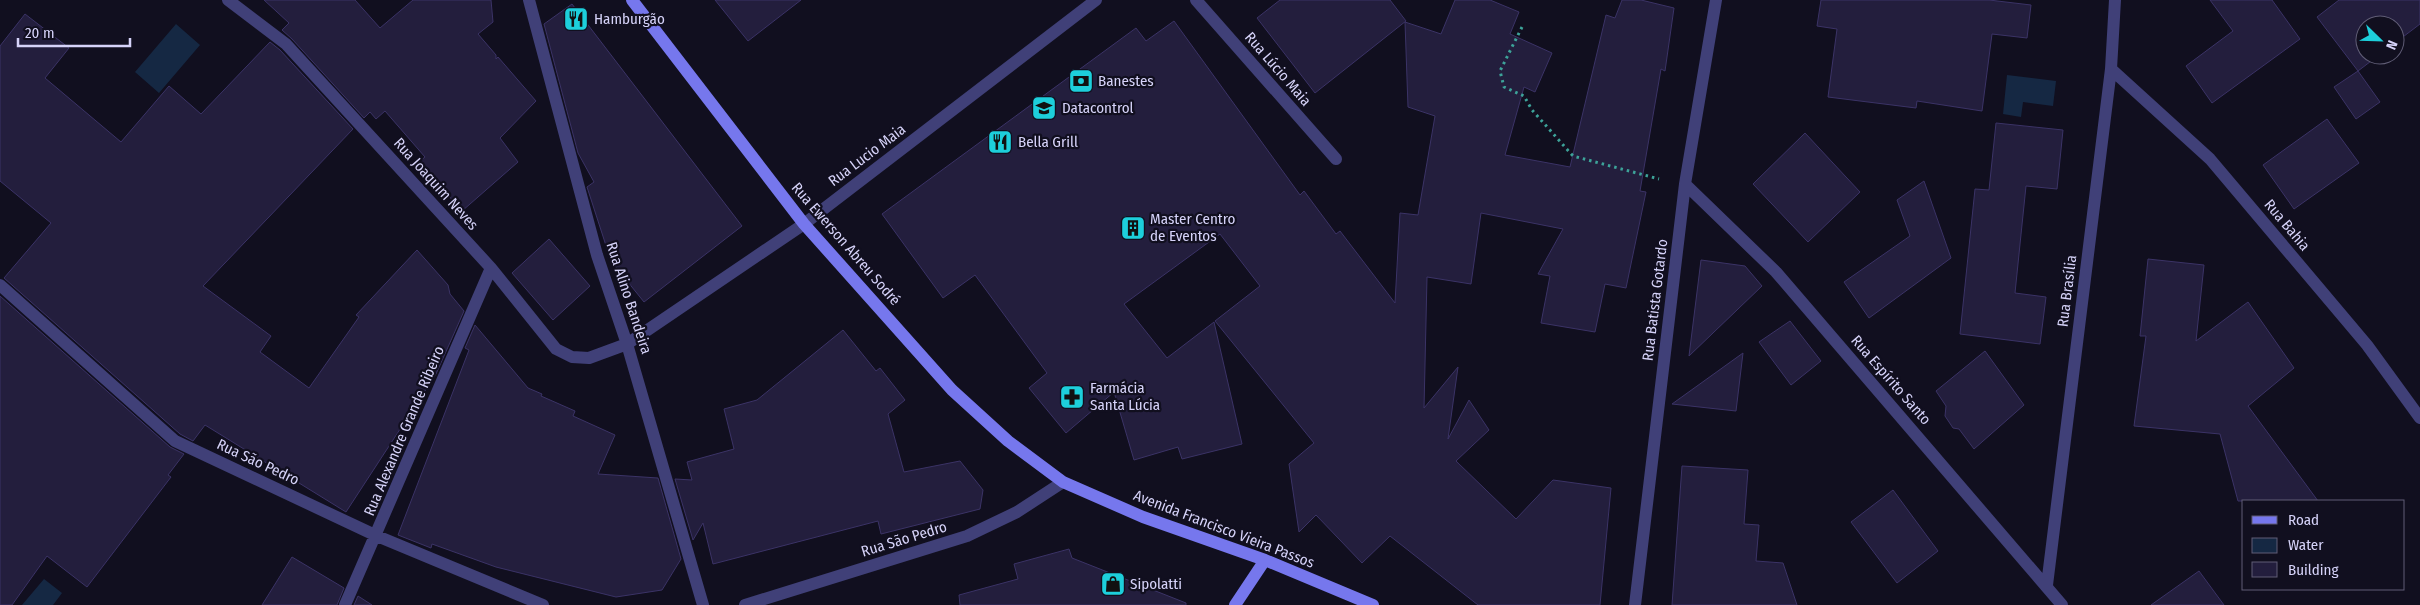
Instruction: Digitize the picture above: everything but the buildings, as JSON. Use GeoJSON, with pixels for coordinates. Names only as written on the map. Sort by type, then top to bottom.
{"type":"FeatureCollection","features":[{"type":"Feature","properties":{"kind":"main road","name":"Rua Ewerson Abreu Sodré"},"geometry":{"type":"LineString","coordinates":[[632,0],[804,224],[952,390],[1008,441],[1063,482]]}},
{"type":"Feature","properties":{"kind":"main road","name":"Avenida Francisco Vieira Passos"},"geometry":{"type":"LineString","coordinates":[[1063,482],[1143,517],[1265,560],[1373,605]]}},
{"type":"Feature","properties":{"kind":"main road"},"geometry":{"type":"LineString","coordinates":[[1235,605],[1265,560]]}},
{"type":"Feature","properties":{"kind":"street","name":"Rua Joaquim Neves"},"geometry":{"type":"LineString","coordinates":[[228,0],[286,44],[491,268],[556,348],[572,357],[589,358],[627,344]]}},
{"type":"Feature","properties":{"kind":"street","name":"Rua Alino Bandeira"},"geometry":{"type":"LineString","coordinates":[[529,0],[598,255],[627,344],[703,605]]}},
{"type":"Feature","properties":{"kind":"street","name":"Rua Lucio Maia"},"geometry":{"type":"LineString","coordinates":[[627,344],[804,224],[1096,0]]}},
{"type":"Feature","properties":{"kind":"street","name":"Rua Lúcio Maia"},"geometry":{"type":"LineString","coordinates":[[1196,0],[1336,159]]}},
{"type":"Feature","properties":{"kind":"street","name":"Rua Batista Gotardo"},"geometry":{"type":"LineString","coordinates":[[1634,605],[1685,184],[1716,0]]}},
{"type":"Feature","properties":{"kind":"street","name":"Rua Brasília"},"geometry":{"type":"LineString","coordinates":[[2047,585],[2111,69],[2115,0]]}},
{"type":"Feature","properties":{"kind":"street","name":"Rua Bahia"},"geometry":{"type":"LineString","coordinates":[[2111,69],[2210,159],[2367,345],[2420,418]]}},
{"type":"Feature","properties":{"kind":"street","name":"Rua Espírito Santo"},"geometry":{"type":"LineString","coordinates":[[1685,184],[1776,272],[2047,585],[2062,605]]}},
{"type":"Feature","properties":{"kind":"street","name":"Rua Alexandre Grande Ribeiro"},"geometry":{"type":"LineString","coordinates":[[346,605],[491,268]]}},
{"type":"Feature","properties":{"kind":"street","name":"Rua São Pedro"},"geometry":{"type":"LineString","coordinates":[[0,285],[175,441],[377,536],[543,605]]}},
{"type":"Feature","properties":{"kind":"street","name":"Rua São Pedro"},"geometry":{"type":"LineString","coordinates":[[745,605],[967,536],[1018,512],[1063,482]]}},
{"type":"Feature","properties":{"kind":"path"},"geometry":{"type":"LineString","coordinates":[[1522,27],[1500,71],[1504,87],[1524,96],[1532,110],[1573,156],[1642,176],[1685,184]]}},
{"type":"Feature","properties":{"kind":"water"},"geometry":{"type":"Polygon","coordinates":[[[176,24],[200,45],[159,93],[135,72],[176,24]]]}},
{"type":"Feature","properties":{"kind":"water"},"geometry":{"type":"Polygon","coordinates":[[[2007,75],[2056,81],[2053,106],[2023,102],[2021,117],[2003,114],[2007,75]]]}},
{"type":"Feature","properties":{"kind":"water"},"geometry":{"type":"Polygon","coordinates":[[[44,579],[62,593],[53,605],[22,605],[44,579]]]}},
{"type":"Feature","properties":{"kind":"place","name":"Hamburgão"},"geometry":{"type":"Point","coordinates":[576,19]}},
{"type":"Feature","properties":{"kind":"place","name":"Banestes"},"geometry":{"type":"Point","coordinates":[1081,81]}},
{"type":"Feature","properties":{"kind":"place","name":"Datacontrol"},"geometry":{"type":"Point","coordinates":[1044,108]}},
{"type":"Feature","properties":{"kind":"place","name":"Bella Grill"},"geometry":{"type":"Point","coordinates":[1000,142]}},
{"type":"Feature","properties":{"kind":"place","name":"Master Centro de Eventos"},"geometry":{"type":"Point","coordinates":[1133,228]}},
{"type":"Feature","properties":{"kind":"place","name":"Farmácia Santa Lúcia"},"geometry":{"type":"Point","coordinates":[1072,397]}},
{"type":"Feature","properties":{"kind":"place","name":"Sipolatti"},"geometry":{"type":"Point","coordinates":[1113,584]}}]}
